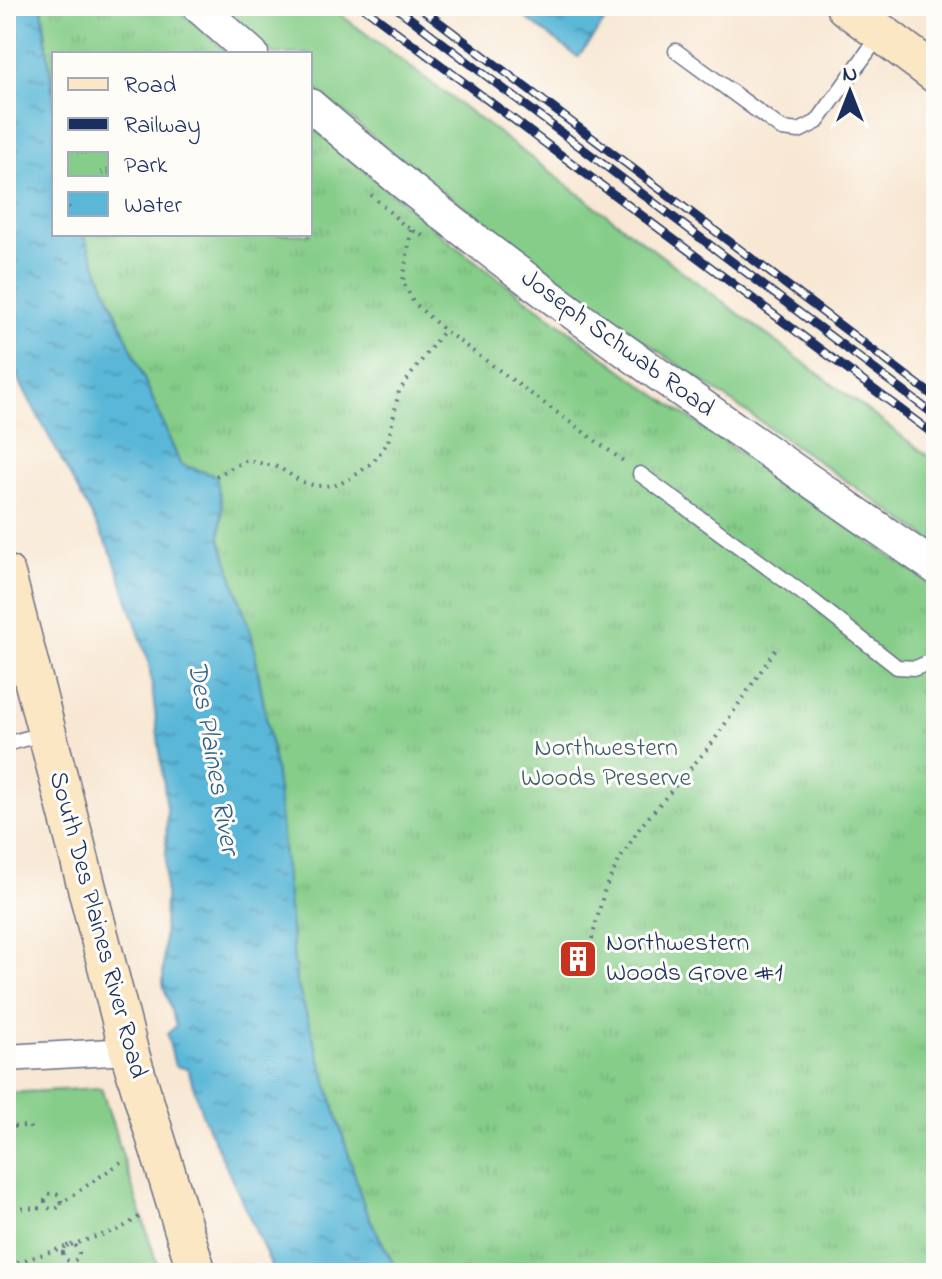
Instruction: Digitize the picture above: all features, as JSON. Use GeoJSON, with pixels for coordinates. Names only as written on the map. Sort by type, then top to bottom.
{"type":"FeatureCollection","features":[{"type":"Feature","properties":{"kind":"main road"},"geometry":{"type":"LineString","coordinates":[[845,6],[936,74]]}},
{"type":"Feature","properties":{"kind":"main road","name":"South Des Plaines River Road"},"geometry":{"type":"LineString","coordinates":[[6,574],[14,639],[46,732],[129,1051],[197,1273]]}},
{"type":"Feature","properties":{"kind":"street"},"geometry":{"type":"LineString","coordinates":[[198,6],[250,52]]}},
{"type":"Feature","properties":{"kind":"street","name":"Joseph Schwab Road"},"geometry":{"type":"LineString","coordinates":[[312,107],[474,241],[670,383],[936,568]]}},
{"type":"Feature","properties":{"kind":"street"},"geometry":{"type":"LineString","coordinates":[[6,1058],[129,1051]]}},
{"type":"Feature","properties":{"kind":"lane"},"geometry":{"type":"LineString","coordinates":[[676,51],[782,129],[799,131],[817,122],[881,33]]}},
{"type":"Feature","properties":{"kind":"lane"},"geometry":{"type":"LineString","coordinates":[[640,474],[812,600],[897,667],[916,668],[936,659]]}},
{"type":"Feature","properties":{"kind":"lane"},"geometry":{"type":"LineString","coordinates":[[6,744],[46,732]]}},
{"type":"Feature","properties":{"kind":"path"},"geometry":{"type":"LineString","coordinates":[[389,212],[411,230],[403,281],[413,302],[444,330],[640,474]]}},
{"type":"Feature","properties":{"kind":"path"},"geometry":{"type":"LineString","coordinates":[[216,476],[246,460],[278,467],[302,482],[316,486],[337,485],[353,477],[374,461],[388,442],[399,391],[444,330]]}},
{"type":"Feature","properties":{"kind":"path"},"geometry":{"type":"LineString","coordinates":[[592,939],[605,888],[620,859],[641,826],[698,763],[775,650]]}},
{"type":"Feature","properties":{"kind":"path"},"geometry":{"type":"LineString","coordinates":[[6,1127],[29,1126],[31,1130]]}},
{"type":"Feature","properties":{"kind":"path"},"geometry":{"type":"LineString","coordinates":[[6,1209],[54,1209],[124,1160]]}},
{"type":"Feature","properties":{"kind":"path"},"geometry":{"type":"LineString","coordinates":[[49,1208],[45,1199],[50,1190],[59,1195],[60,1204]]}},
{"type":"Feature","properties":{"kind":"path"},"geometry":{"type":"LineString","coordinates":[[10,1265],[120,1229],[141,1216]]}},
{"type":"Feature","properties":{"kind":"path"},"geometry":{"type":"LineString","coordinates":[[69,1245],[74,1245],[79,1251],[74,1264],[63,1256],[69,1245]]}},
{"type":"Feature","properties":{"kind":"green space"},"geometry":{"type":"Polygon","coordinates":[[[42,6],[175,6],[227,52],[52,52],[52,85],[42,6]]]}},
{"type":"Feature","properties":{"kind":"green space"},"geometry":{"type":"Polygon","coordinates":[[[221,6],[329,6],[936,462],[936,543],[628,330],[431,185],[312,87],[312,52],[271,52],[221,6]]]}},
{"type":"Feature","properties":{"kind":"green space","name":"Northwestern Woods Preserve"},"geometry":{"type":"Polygon","coordinates":[[[312,127],[455,246],[645,387],[936,588],[936,1273],[398,1273],[365,1209],[296,980],[276,775],[252,637],[220,538],[222,506],[180,464],[84,236],[312,236],[312,127]]]}},
{"type":"Feature","properties":{"kind":"green space"},"geometry":{"type":"Polygon","coordinates":[[[101,1088],[160,1273],[12,1273],[6,1258],[6,1093],[101,1088]]]}},
{"type":"Feature","properties":{"kind":"water","name":"Des Plaines River"},"geometry":{"type":"Polygon","coordinates":[[[6,6],[42,8],[52,86],[52,236],[84,236],[180,464],[216,476],[222,506],[220,538],[252,637],[276,775],[296,980],[365,1209],[398,1273],[275,1273],[202,1114],[188,1069],[175,1066],[167,1034],[176,1026],[163,984],[167,810],[149,663],[113,556],[6,356],[6,6]]]}},
{"type":"Feature","properties":{"kind":"water"},"geometry":{"type":"Polygon","coordinates":[[[510,6],[616,6],[578,57],[510,6]]]}},
{"type":"Feature","properties":{"kind":"railway"},"geometry":{"type":"LineString","coordinates":[[362,6],[936,436]]}},
{"type":"Feature","properties":{"kind":"railway"},"geometry":{"type":"LineString","coordinates":[[394,6],[936,416]]}},
{"type":"Feature","properties":{"kind":"railway"},"geometry":{"type":"LineString","coordinates":[[418,6],[936,398]]}},
{"type":"Feature","properties":{"kind":"place","name":"Northwestern Woods Grove #1"},"geometry":{"type":"Point","coordinates":[578,959]}}]}
